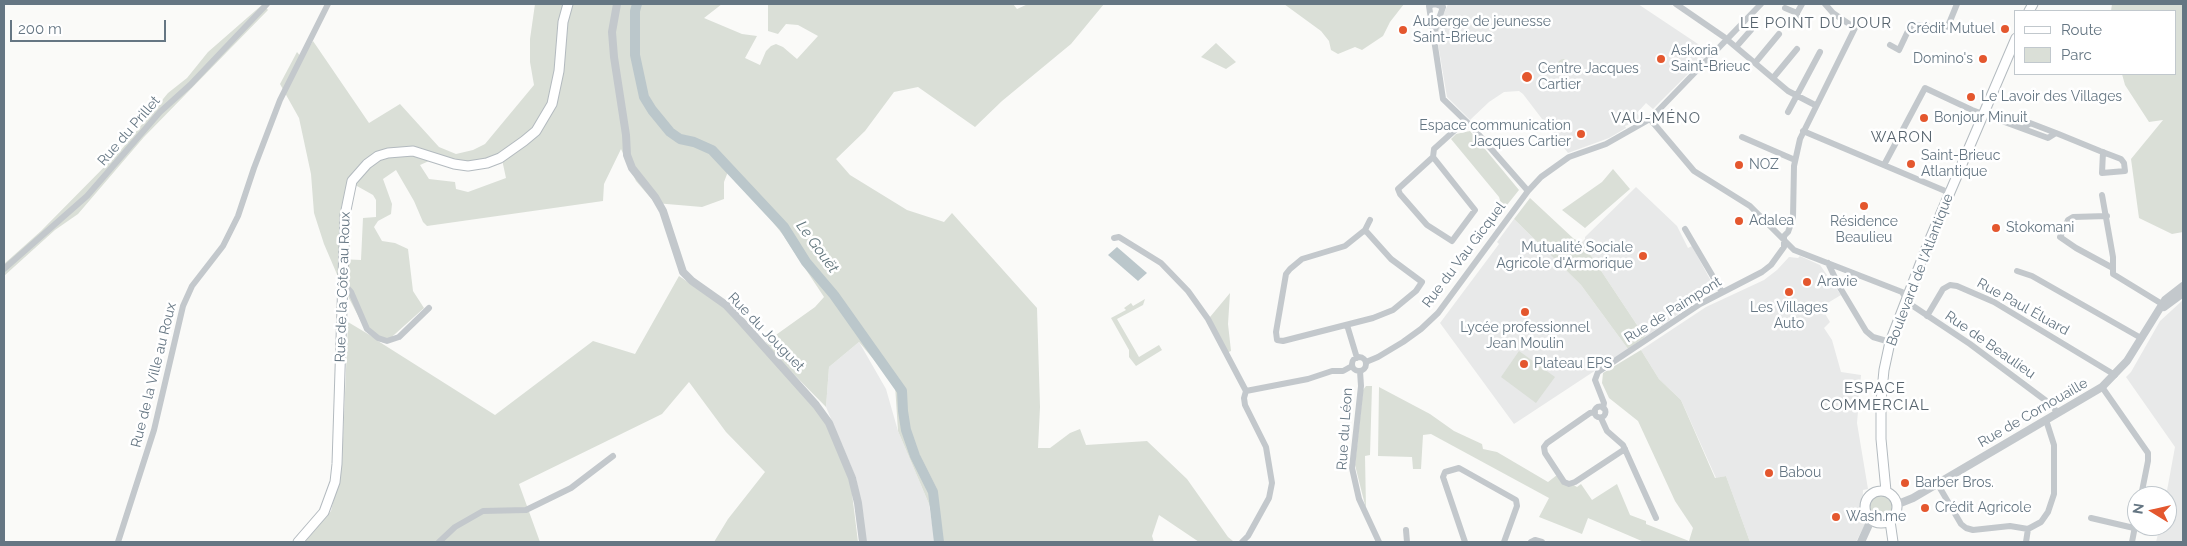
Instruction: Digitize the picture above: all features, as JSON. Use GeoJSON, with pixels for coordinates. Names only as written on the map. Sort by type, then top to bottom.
{"type":"FeatureCollection","features":[{"type":"Feature","properties":{"kind":"main road","name":"Rue de la Côte au Roux"},"geometry":{"type":"LineString","coordinates":[[298,542],[324,512],[335,482],[338,464],[342,282],[347,198],[352,181],[359,171],[378,156],[400,150],[425,154],[454,164],[478,165],[500,158],[524,141],[536,131],[552,104],[559,71],[563,22],[568,4]]}},
{"type":"Feature","properties":{"kind":"main road","name":"Boulevard de l'Atlantique"},"geometry":{"type":"LineString","coordinates":[[1886,491],[1881,439],[1882,400],[1884,370],[1890,342],[1906,298],[2014,43]]}},
{"type":"Feature","properties":{"kind":"main road"},"geometry":{"type":"LineString","coordinates":[[1886,491],[1893,495],[1898,504],[1897,512],[1890,521],[1880,523],[1872,520],[1866,512],[1866,501],[1873,493],[1886,491]]}},
{"type":"Feature","properties":{"kind":"main road"},"geometry":{"type":"LineString","coordinates":[[1890,521],[1894,542]]}},
{"type":"Feature","properties":{"kind":"street","name":"Rue du Prillet"},"geometry":{"type":"LineString","coordinates":[[4,269],[87,196],[160,112],[190,84],[267,4]]}},
{"type":"Feature","properties":{"kind":"street","name":"Rue de la Ville au Roux"},"geometry":{"type":"LineString","coordinates":[[118,542],[154,430],[183,306],[192,286],[223,246],[238,216],[280,100],[328,4]]}},
{"type":"Feature","properties":{"kind":"street","name":"Rue du Jouguet"},"geometry":{"type":"LineString","coordinates":[[617,4],[612,32],[614,57],[626,135],[627,155],[632,168],[655,197],[663,211],[683,272],[726,306],[741,321],[811,398],[829,423],[852,478],[858,503],[862,542]]}},
{"type":"Feature","properties":{"kind":"street"},"geometry":{"type":"LineString","coordinates":[[1676,4],[1687,7],[1788,91],[1815,105]]}},
{"type":"Feature","properties":{"kind":"street","name":"Rue du Vau Gicquel"},"geometry":{"type":"LineString","coordinates":[[1366,362],[1403,342],[1438,313],[1528,191],[1542,177],[1569,158],[1606,144],[1650,119],[1727,40],[1758,4]]}},
{"type":"Feature","properties":{"kind":"street"},"geometry":{"type":"LineString","coordinates":[[1785,8],[1797,16],[1802,4]]}},
{"type":"Feature","properties":{"kind":"street","name":"Rue de Paimpont"},"geometry":{"type":"LineString","coordinates":[[1603,408],[1604,403],[1595,380],[1598,372],[1700,304],[1762,272],[1771,265],[1784,247],[1784,236],[1788,232],[1793,218],[1796,149],[1815,105],[1855,28],[1833,13],[1825,4]]}},
{"type":"Feature","properties":{"kind":"street"},"geometry":{"type":"LineString","coordinates":[[1890,45],[1899,50],[1908,31],[1914,25],[1944,28],[1948,26],[1956,4]]}},
{"type":"Feature","properties":{"kind":"street"},"geometry":{"type":"LineString","coordinates":[[1736,47],[1751,30]]}},
{"type":"Feature","properties":{"kind":"street"},"geometry":{"type":"LineString","coordinates":[[1434,33],[1443,99],[1528,191]]}},
{"type":"Feature","properties":{"kind":"street"},"geometry":{"type":"LineString","coordinates":[[1755,63],[1779,34]]}},
{"type":"Feature","properties":{"kind":"street"},"geometry":{"type":"LineString","coordinates":[[1773,78],[1797,49]]}},
{"type":"Feature","properties":{"kind":"street"},"geometry":{"type":"LineString","coordinates":[[1788,112],[1820,52]]}},
{"type":"Feature","properties":{"kind":"street"},"geometry":{"type":"LineString","coordinates":[[1884,165],[1925,88],[1983,114],[2048,138],[2056,133],[2103,152]]}},
{"type":"Feature","properties":{"kind":"street","name":"Rue de Beaulieu"},"geometry":{"type":"LineString","coordinates":[[1650,119],[1694,171],[1750,206],[1794,250],[1901,291],[1910,304],[1970,344],[2053,406],[2057,413]]}},
{"type":"Feature","properties":{"kind":"street"},"geometry":{"type":"LineString","coordinates":[[1433,157],[1475,210],[1452,241],[1427,225],[1400,194],[1398,189],[1433,157],[1434,149],[1465,121]]}},
{"type":"Feature","properties":{"kind":"street"},"geometry":{"type":"LineString","coordinates":[[1803,131],[1950,193]]}},
{"type":"Feature","properties":{"kind":"street"},"geometry":{"type":"LineString","coordinates":[[1742,137],[1795,160]]}},
{"type":"Feature","properties":{"kind":"street"},"geometry":{"type":"LineString","coordinates":[[2102,195],[2113,257],[2113,274],[2162,304]]}},
{"type":"Feature","properties":{"kind":"street"},"geometry":{"type":"LineString","coordinates":[[2107,216],[2073,217],[2068,220],[2060,237],[2076,248],[2112,267]]}},
{"type":"Feature","properties":{"kind":"street"},"geometry":{"type":"LineString","coordinates":[[1364,230],[1391,259],[1422,282],[1404,302],[1393,310],[1347,325],[1283,341],[1277,340],[1276,332],[1286,274],[1302,259],[1345,246],[1364,230],[1370,220]]}},
{"type":"Feature","properties":{"kind":"street"},"geometry":{"type":"LineString","coordinates":[[1685,229],[1722,292]]}},
{"type":"Feature","properties":{"kind":"street"},"geometry":{"type":"LineString","coordinates":[[1114,238],[1119,237],[1161,263],[1188,291],[1208,319],[1246,390],[1245,405],[1266,447],[1272,483],[1269,498],[1248,536],[1242,542]]}},
{"type":"Feature","properties":{"kind":"street"},"geometry":{"type":"LineString","coordinates":[[1828,263],[1839,286],[1866,331],[1873,337],[1890,342]]}},
{"type":"Feature","properties":{"kind":"street"},"geometry":{"type":"LineString","coordinates":[[2017,271],[2032,276],[2141,338]]}},
{"type":"Feature","properties":{"kind":"street"},"geometry":{"type":"LineString","coordinates":[[342,282],[351,292],[367,329],[378,338],[387,341],[399,338],[429,308]]}},
{"type":"Feature","properties":{"kind":"street","name":"Rue Paul Éluard"},"geometry":{"type":"LineString","coordinates":[[1928,316],[1943,289],[1950,285],[1957,286],[1994,302],[2115,375]]}},
{"type":"Feature","properties":{"kind":"street","name":"Rue de Cornouaille"},"geometry":{"type":"LineString","coordinates":[[1898,504],[2102,387],[2127,361],[2162,304],[2183,286]]}},
{"type":"Feature","properties":{"kind":"street","name":"Rue de Cornouaille"},"geometry":{"type":"LineString","coordinates":[[2155,314],[2183,293]]}},
{"type":"Feature","properties":{"kind":"street"},"geometry":{"type":"LineString","coordinates":[[1347,325],[1357,358]]}},
{"type":"Feature","properties":{"kind":"street"},"geometry":{"type":"LineString","coordinates":[[1357,358],[1361,358],[1366,362],[1365,368],[1360,371],[1354,370],[1352,366],[1353,360],[1357,358]]}},
{"type":"Feature","properties":{"kind":"street"},"geometry":{"type":"LineString","coordinates":[[1246,390],[1308,378],[1332,371],[1343,371],[1352,366]]}},
{"type":"Feature","properties":{"kind":"street","name":"Rue du Léon"},"geometry":{"type":"LineString","coordinates":[[1360,371],[1352,468],[1359,499],[1379,542]]}},
{"type":"Feature","properties":{"kind":"street"},"geometry":{"type":"LineString","coordinates":[[2102,387],[2148,453],[2143,486]]}},
{"type":"Feature","properties":{"kind":"street"},"geometry":{"type":"LineString","coordinates":[[1601,418],[1606,413],[1603,408],[1598,408],[1595,412],[1590,413],[1546,442],[1544,447],[1545,453],[1564,482],[1569,484],[1575,482],[1625,449]]}},
{"type":"Feature","properties":{"kind":"street"},"geometry":{"type":"LineString","coordinates":[[1595,412],[1601,418],[1607,431],[1625,449],[1656,518]]}},
{"type":"Feature","properties":{"kind":"street"},"geometry":{"type":"LineString","coordinates":[[1937,483],[1961,524],[1966,528],[1973,530],[2010,526],[2028,529],[2041,522],[2048,512],[2054,494],[2054,445],[2046,420]]}},
{"type":"Feature","properties":{"kind":"street"},"geometry":{"type":"LineString","coordinates":[[439,542],[455,526],[483,511],[526,510],[571,488],[613,456]]}},
{"type":"Feature","properties":{"kind":"street"},"geometry":{"type":"LineString","coordinates":[[1465,542],[1443,478],[1445,472],[1459,468],[1516,500],[1518,506],[1504,542]]}},
{"type":"Feature","properties":{"kind":"street"},"geometry":{"type":"LineString","coordinates":[[2091,518],[2127,526]]}},
{"type":"Feature","properties":{"kind":"street"},"geometry":{"type":"LineString","coordinates":[[1861,542],[1872,520]]}},
{"type":"Feature","properties":{"kind":"street"},"geometry":{"type":"LineString","coordinates":[[2026,542],[2028,529]]}},
{"type":"Feature","properties":{"kind":"street"},"geometry":{"type":"LineString","coordinates":[[1406,530],[1407,542]]}},
{"type":"Feature","properties":{"kind":"street"},"geometry":{"type":"LineString","coordinates":[[1531,542],[1535,540],[1542,542]]}},
{"type":"Feature","properties":{"kind":"shaded area","name":"Centre Jacques Cartier"},"geometry":{"type":"Polygon","coordinates":[[[1448,4],[1638,4],[1710,52],[1653,109],[1646,103],[1637,113],[1642,120],[1625,126],[1626,128],[1609,138],[1568,153],[1519,91],[1504,92],[1489,102],[1470,120],[1447,97],[1436,32],[1448,4]]]}},
{"type":"Feature","properties":{"kind":"shaded area"},"geometry":{"type":"Polygon","coordinates":[[[1636,187],[1677,226],[1688,248],[1692,246],[1712,283],[1709,293],[1645,337],[1582,242],[1636,187]]]}},
{"type":"Feature","properties":{"kind":"shaded area","name":"Lycée professionnel Jean Moulin"},"geometry":{"type":"Polygon","coordinates":[[[1514,219],[1581,285],[1628,349],[1514,424],[1440,323],[1499,244],[1497,242],[1514,219]]]}},
{"type":"Feature","properties":{"kind":"shaded area"},"geometry":{"type":"Polygon","coordinates":[[[1117,247],[1147,273],[1138,281],[1108,255],[1117,247]]]}},
{"type":"Feature","properties":{"kind":"shaded area"},"geometry":{"type":"Polygon","coordinates":[[[1800,256],[1820,265],[1841,295],[1821,307],[1830,322],[1824,328],[1832,340],[1841,372],[1861,375],[1857,423],[1868,489],[1863,490],[1862,514],[1865,524],[1856,542],[1750,542],[1726,476],[1716,478],[1681,400],[1659,379],[1641,350],[1706,307],[1764,280],[1789,257],[1798,258],[1800,256]]]}},
{"type":"Feature","properties":{"kind":"shaded area"},"geometry":{"type":"Polygon","coordinates":[[[2183,300],[2183,542],[2156,542],[2158,536],[2177,536],[2177,486],[2168,486],[2175,447],[2126,377],[2131,372],[2160,321],[2183,300]]]}},
{"type":"Feature","properties":{"kind":"shaded area"},"geometry":{"type":"Polygon","coordinates":[[[859,342],[886,389],[898,431],[929,504],[935,542],[864,542],[864,520],[856,478],[826,407],[829,367],[859,342]]]}},
{"type":"Feature","properties":{"kind":"green space"},"geometry":{"type":"Polygon","coordinates":[[[263,4],[268,10],[144,137],[78,214],[55,230],[4,276],[4,264],[41,231],[121,150],[168,93],[187,78],[208,52],[263,4]]]}},
{"type":"Feature","properties":{"kind":"green space"},"geometry":{"type":"Polygon","coordinates":[[[535,4],[722,4],[704,18],[742,34],[757,36],[745,58],[760,65],[766,51],[771,46],[776,44],[783,47],[797,59],[818,36],[798,25],[786,24],[778,34],[768,31],[768,4],[1013,4],[1017,9],[1028,4],[1104,4],[1071,44],[1002,101],[975,127],[918,87],[894,92],[865,131],[836,159],[850,175],[907,210],[944,222],[952,213],[1037,308],[1040,407],[1038,448],[1050,448],[1070,433],[1080,429],[1086,445],[1147,441],[1187,479],[1228,537],[1233,541],[1199,542],[1159,515],[1152,536],[1154,542],[942,542],[929,504],[898,431],[895,385],[859,342],[829,367],[826,407],[770,350],[766,342],[815,307],[824,297],[783,235],[740,180],[729,169],[724,182],[724,199],[702,207],[655,203],[636,181],[621,149],[604,184],[603,201],[427,226],[423,222],[414,201],[396,170],[383,179],[392,204],[391,214],[378,221],[374,227],[382,241],[395,243],[408,249],[413,291],[424,308],[385,343],[378,341],[495,415],[593,341],[635,354],[679,276],[725,307],[828,424],[850,477],[858,542],[714,542],[728,519],[765,472],[726,432],[689,382],[662,414],[519,484],[540,542],[305,542],[331,511],[342,465],[348,322],[373,337],[365,329],[339,279],[324,244],[314,213],[311,174],[299,118],[280,84],[297,52],[302,58],[313,41],[369,123],[400,104],[439,147],[456,154],[473,150],[485,144],[534,85],[530,62],[530,39],[535,4]],[[501,155],[482,161],[465,161],[438,157],[420,165],[429,179],[455,182],[456,189],[468,192],[506,178],[501,155]],[[348,181],[341,208],[340,259],[361,260],[363,218],[376,217],[376,200],[373,195],[348,181]]]}},
{"type":"Feature","properties":{"kind":"green space"},"geometry":{"type":"Polygon","coordinates":[[[1284,4],[1404,4],[1390,22],[1383,36],[1362,50],[1355,47],[1338,54],[1331,50],[1329,41],[1321,31],[1284,4]]]}},
{"type":"Feature","properties":{"kind":"green space"},"geometry":{"type":"Polygon","coordinates":[[[2112,4],[2183,4],[2183,232],[2172,234],[2139,218],[2131,159],[2163,120],[2149,122],[2125,85],[2122,75],[2177,75],[2177,10],[2111,10],[2112,4]]]}},
{"type":"Feature","properties":{"kind":"green space"},"geometry":{"type":"Polygon","coordinates":[[[1216,43],[1236,62],[1226,69],[1201,57],[1216,43]]]}},
{"type":"Feature","properties":{"kind":"green space"},"geometry":{"type":"Polygon","coordinates":[[[1564,59],[1569,61],[1571,66],[1569,71],[1564,73],[1559,71],[1557,66],[1559,61],[1564,59]]]}},
{"type":"Feature","properties":{"kind":"green space"},"geometry":{"type":"Polygon","coordinates":[[[1470,131],[1519,190],[1503,210],[1499,197],[1451,139],[1456,134],[1470,131]]]}},
{"type":"Feature","properties":{"kind":"green space"},"geometry":{"type":"Polygon","coordinates":[[[1613,169],[1630,189],[1585,228],[1562,210],[1602,182],[1613,169]]]}},
{"type":"Feature","properties":{"kind":"green space"},"geometry":{"type":"Polygon","coordinates":[[[1530,198],[1574,239],[1582,242],[1645,337],[1628,349],[1581,285],[1514,219],[1530,198]]]}},
{"type":"Feature","properties":{"kind":"green space"},"geometry":{"type":"Polygon","coordinates":[[[1230,293],[1228,324],[1231,351],[1224,354],[1210,317],[1230,293]]]}},
{"type":"Feature","properties":{"kind":"green space"},"geometry":{"type":"Polygon","coordinates":[[[1145,299],[1143,305],[1117,319],[1139,357],[1159,345],[1162,350],[1136,366],[1129,357],[1129,350],[1111,318],[1126,310],[1124,308],[1131,303],[1133,306],[1145,299]]]}},
{"type":"Feature","properties":{"kind":"green space"},"geometry":{"type":"Polygon","coordinates":[[[1641,350],[1659,379],[1681,400],[1715,478],[1726,476],[1750,542],[1644,542],[1588,518],[1582,534],[1539,517],[1549,498],[1431,434],[1423,435],[1421,469],[1413,469],[1412,457],[1378,456],[1379,387],[1430,414],[1454,431],[1482,444],[1483,449],[1497,452],[1548,482],[1557,475],[1577,487],[1581,484],[1592,500],[1617,484],[1630,515],[1646,521],[1646,524],[1689,541],[1693,528],[1675,501],[1638,421],[1609,398],[1602,383],[1603,373],[1641,350]]]}},
{"type":"Feature","properties":{"kind":"green space","name":"Plateau EPS"},"geometry":{"type":"Polygon","coordinates":[[[1519,351],[1555,377],[1536,403],[1501,377],[1519,351]]]}},
{"type":"Feature","properties":{"kind":"green space"},"geometry":{"type":"Polygon","coordinates":[[[1366,386],[1372,386],[1370,455],[1365,456],[1366,509],[1355,465],[1363,390],[1366,386]]]}},
{"type":"Feature","properties":{"kind":"green space"},"geometry":{"type":"Polygon","coordinates":[[[1877,495],[1887,495],[1894,502],[1894,512],[1887,519],[1877,519],[1870,512],[1870,502],[1877,495]]]}},
{"type":"Feature","properties":{"kind":"waterway","name":"Le Gouët"},"geometry":{"type":"LineString","coordinates":[[637,4],[635,11],[635,55],[644,97],[652,110],[670,132],[680,139],[694,142],[712,150],[784,227],[806,262],[834,295],[902,391],[906,430],[915,456],[933,492],[939,542]]}},
{"type":"Feature","properties":{"kind":"place","name":"Crédit Mutuel"},"geometry":{"type":"Point","coordinates":[2005,29]}},
{"type":"Feature","properties":{"kind":"place","name":"Auberge de jeunesse Saint-Brieuc"},"geometry":{"type":"Point","coordinates":[1403,30]}},
{"type":"Feature","properties":{"kind":"place","name":"Askoria Saint-Brieuc"},"geometry":{"type":"Point","coordinates":[1661,59]}},
{"type":"Feature","properties":{"kind":"place","name":"Domino's"},"geometry":{"type":"Point","coordinates":[1983,59]}},
{"type":"Feature","properties":{"kind":"place","name":"Centre Jacques Cartier"},"geometry":{"type":"Point","coordinates":[1527,77]}},
{"type":"Feature","properties":{"kind":"place","name":"Le Lavoir des Villages"},"geometry":{"type":"Point","coordinates":[1971,97]}},
{"type":"Feature","properties":{"kind":"place","name":"Bonjour Minuit"},"geometry":{"type":"Point","coordinates":[1924,118]}},
{"type":"Feature","properties":{"kind":"place","name":"Espace communication Jacques Cartier"},"geometry":{"type":"Point","coordinates":[1581,134]}},
{"type":"Feature","properties":{"kind":"place","name":"Saint-Brieuc Atlantique"},"geometry":{"type":"Point","coordinates":[1911,164]}},
{"type":"Feature","properties":{"kind":"place","name":"NOZ"},"geometry":{"type":"Point","coordinates":[1739,165]}},
{"type":"Feature","properties":{"kind":"place","name":"Résidence Beaulieu"},"geometry":{"type":"Point","coordinates":[1864,206]}},
{"type":"Feature","properties":{"kind":"place","name":"Adalea"},"geometry":{"type":"Point","coordinates":[1739,221]}},
{"type":"Feature","properties":{"kind":"place","name":"Stokomani"},"geometry":{"type":"Point","coordinates":[1996,228]}},
{"type":"Feature","properties":{"kind":"place","name":"Mutualité Sociale Agricole d'Armorique"},"geometry":{"type":"Point","coordinates":[1643,256]}},
{"type":"Feature","properties":{"kind":"place","name":"Aravie"},"geometry":{"type":"Point","coordinates":[1807,282]}},
{"type":"Feature","properties":{"kind":"place","name":"Les Villages Auto"},"geometry":{"type":"Point","coordinates":[1789,292]}},
{"type":"Feature","properties":{"kind":"place","name":"Lycée professionnel Jean Moulin"},"geometry":{"type":"Point","coordinates":[1525,312]}},
{"type":"Feature","properties":{"kind":"place","name":"Plateau EPS"},"geometry":{"type":"Point","coordinates":[1524,364]}},
{"type":"Feature","properties":{"kind":"place","name":"Babou"},"geometry":{"type":"Point","coordinates":[1769,473]}},
{"type":"Feature","properties":{"kind":"place","name":"Barber Bros."},"geometry":{"type":"Point","coordinates":[1905,483]}},
{"type":"Feature","properties":{"kind":"place","name":"Crédit Agricole"},"geometry":{"type":"Point","coordinates":[1925,508]}},
{"type":"Feature","properties":{"kind":"place","name":"Wash.me"},"geometry":{"type":"Point","coordinates":[1836,517]}},
{"type":"Feature","properties":{"kind":"district","name":"LE POINT DU JOUR"},"geometry":{"type":"Point","coordinates":[1816,23]}},
{"type":"Feature","properties":{"kind":"district","name":"VAU-MÉNO"},"geometry":{"type":"Point","coordinates":[1656,118]}},
{"type":"Feature","properties":{"kind":"district","name":"WARON"},"geometry":{"type":"Point","coordinates":[1902,137]}},
{"type":"Feature","properties":{"kind":"district","name":"ESPACE COMMERCIAL"},"geometry":{"type":"Point","coordinates":[1875,396]}}]}
